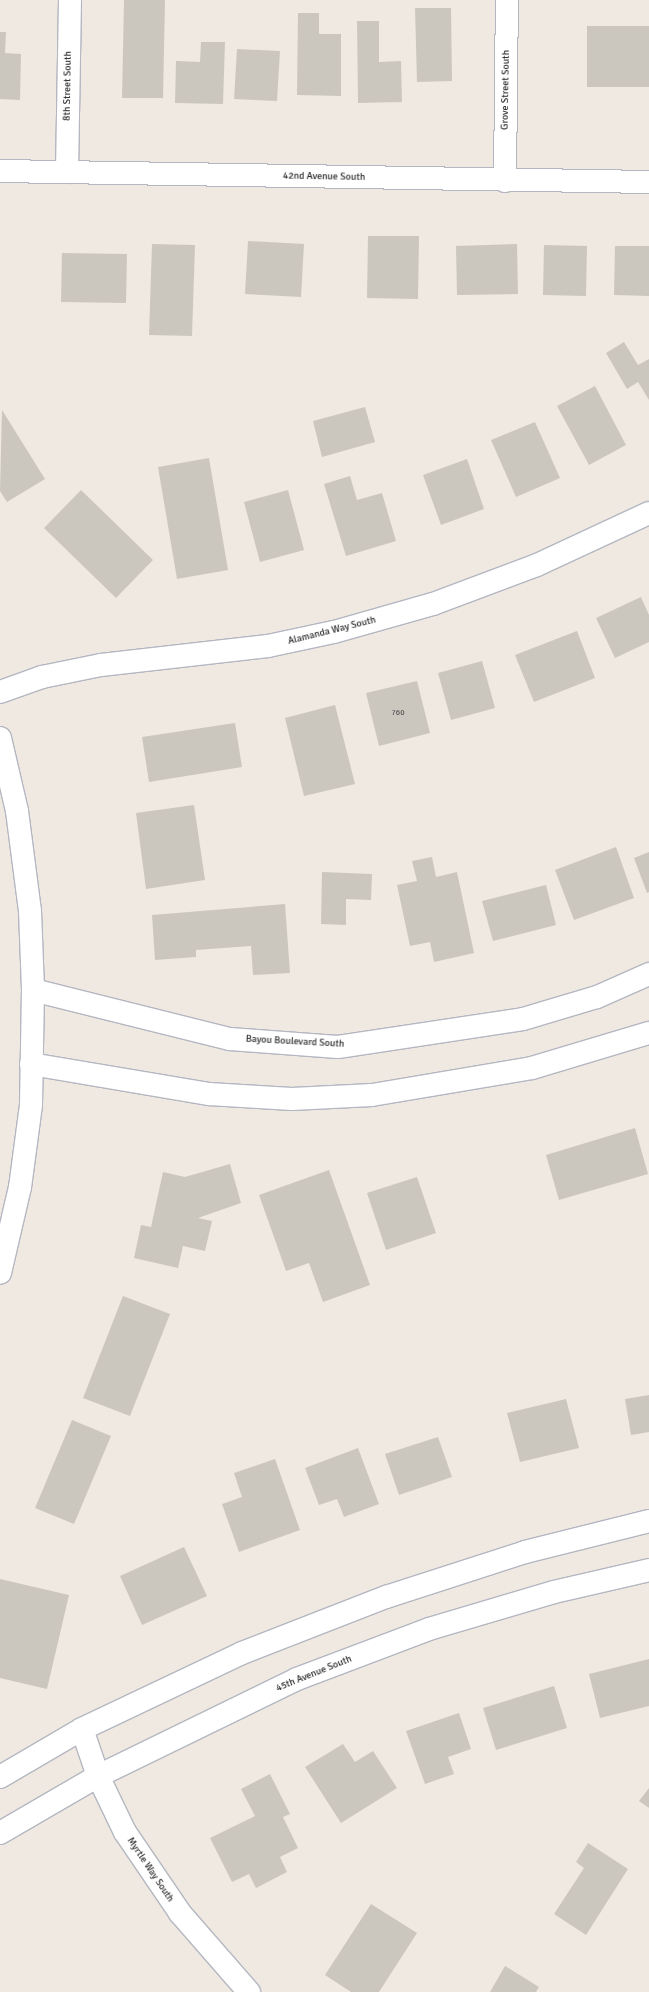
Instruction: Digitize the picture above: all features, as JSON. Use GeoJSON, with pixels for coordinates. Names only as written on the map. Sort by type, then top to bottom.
{"type":"FeatureCollection","features":[{"type":"Feature","properties":{"kind":"street","name":"8th Street South"},"geometry":{"type":"LineString","coordinates":[[67,172],[70,0]]}},
{"type":"Feature","properties":{"kind":"street","name":"Grove Street South"},"geometry":{"type":"LineString","coordinates":[[504,181],[507,0]]}},
{"type":"Feature","properties":{"kind":"street","name":"42nd Avenue South"},"geometry":{"type":"LineString","coordinates":[[0,171],[504,181],[649,182]]}},
{"type":"Feature","properties":{"kind":"street","name":"Alamanda Way South"},"geometry":{"type":"LineString","coordinates":[[0,692],[42,677],[101,665],[268,646],[334,632],[433,604],[537,565],[649,513]]}},
{"type":"Feature","properties":{"kind":"street"},"geometry":{"type":"LineString","coordinates":[[0,738],[17,811],[29,903],[33,990],[31,1105],[20,1187],[0,1273]]}},
{"type":"Feature","properties":{"kind":"street","name":"Bayou Boulevard South"},"geometry":{"type":"LineString","coordinates":[[33,990],[230,1039],[338,1047],[523,1019],[597,997],[649,974]]}},
{"type":"Feature","properties":{"kind":"street"},"geometry":{"type":"LineString","coordinates":[[31,1064],[208,1094],[292,1099],[365,1095],[532,1068],[649,1033]]}},
{"type":"Feature","properties":{"kind":"street"},"geometry":{"type":"LineString","coordinates":[[0,1777],[82,1729],[242,1653],[386,1597],[525,1552],[649,1521]]}},
{"type":"Feature","properties":{"kind":"street","name":"45th Avenue South"},"geometry":{"type":"LineString","coordinates":[[0,1833],[98,1776],[298,1679],[429,1629],[554,1592],[649,1570]]}},
{"type":"Feature","properties":{"kind":"street","name":"Myrtle Way South"},"geometry":{"type":"LineString","coordinates":[[82,1729],[98,1776],[126,1832],[180,1913],[249,1992]]}},
{"type":"Feature","properties":{"kind":"building"},"geometry":{"type":"Polygon","coordinates":[[[124,0],[165,0],[163,98],[122,98],[124,0]]]}},
{"type":"Feature","properties":{"kind":"building"},"geometry":{"type":"Polygon","coordinates":[[[415,8],[451,8],[452,81],[417,82],[415,8]]]}},
{"type":"Feature","properties":{"kind":"building"},"geometry":{"type":"Polygon","coordinates":[[[298,13],[319,13],[319,34],[341,34],[341,96],[297,95],[298,13]]]}},
{"type":"Feature","properties":{"kind":"building"},"geometry":{"type":"Polygon","coordinates":[[[357,21],[379,21],[379,62],[401,61],[402,102],[358,103],[357,21]]]}},
{"type":"Feature","properties":{"kind":"building"},"geometry":{"type":"Polygon","coordinates":[[[587,26],[649,26],[649,87],[587,87],[587,26]]]}},
{"type":"Feature","properties":{"kind":"building"},"geometry":{"type":"Polygon","coordinates":[[[0,32],[6,32],[5,53],[21,54],[20,100],[0,99],[0,32]]]}},
{"type":"Feature","properties":{"kind":"building"},"geometry":{"type":"Polygon","coordinates":[[[201,42],[225,42],[223,104],[175,103],[176,61],[200,62],[201,42]]]}},
{"type":"Feature","properties":{"kind":"building"},"geometry":{"type":"Polygon","coordinates":[[[237,49],[280,51],[277,101],[234,99],[237,49]]]}},
{"type":"Feature","properties":{"kind":"building"},"geometry":{"type":"Polygon","coordinates":[[[368,236],[419,236],[418,299],[367,298],[368,236]]]}},
{"type":"Feature","properties":{"kind":"building"},"geometry":{"type":"Polygon","coordinates":[[[248,241],[304,244],[301,297],[245,294],[248,241]]]}},
{"type":"Feature","properties":{"kind":"building"},"geometry":{"type":"Polygon","coordinates":[[[152,244],[195,245],[192,336],[149,335],[152,244]]]}},
{"type":"Feature","properties":{"kind":"building"},"geometry":{"type":"Polygon","coordinates":[[[517,244],[518,294],[457,295],[456,246],[517,244]]]}},
{"type":"Feature","properties":{"kind":"building"},"geometry":{"type":"Polygon","coordinates":[[[544,245],[587,246],[586,296],[543,295],[544,245]]]}},
{"type":"Feature","properties":{"kind":"building"},"geometry":{"type":"Polygon","coordinates":[[[615,246],[649,246],[649,296],[614,295],[615,246]]]}},
{"type":"Feature","properties":{"kind":"building"},"geometry":{"type":"Polygon","coordinates":[[[62,253],[127,254],[126,303],[61,302],[62,253]]]}},
{"type":"Feature","properties":{"kind":"building"},"geometry":{"type":"Polygon","coordinates":[[[624,342],[638,365],[649,359],[649,400],[638,382],[627,389],[606,353],[624,342]]]}},
{"type":"Feature","properties":{"kind":"building"},"geometry":{"type":"Polygon","coordinates":[[[595,386],[626,445],[589,465],[557,406],[595,386]]]}},
{"type":"Feature","properties":{"kind":"building"},"geometry":{"type":"Polygon","coordinates":[[[365,407],[375,442],[322,457],[313,421],[365,407]]]}},
{"type":"Feature","properties":{"kind":"building"},"geometry":{"type":"Polygon","coordinates":[[[2,410],[45,479],[7,502],[0,491],[2,410]]]}},
{"type":"Feature","properties":{"kind":"building"},"geometry":{"type":"Polygon","coordinates":[[[535,422],[560,478],[516,497],[491,440],[535,422]]]}},
{"type":"Feature","properties":{"kind":"building"},"geometry":{"type":"Polygon","coordinates":[[[209,458],[228,570],[177,579],[158,467],[209,458]]]}},
{"type":"Feature","properties":{"kind":"building"},"geometry":{"type":"Polygon","coordinates":[[[467,459],[484,509],[441,525],[423,475],[467,459]]]}},
{"type":"Feature","properties":{"kind":"building"},"geometry":{"type":"Polygon","coordinates":[[[350,476],[357,500],[382,493],[396,541],[346,556],[324,484],[350,476]]]}},
{"type":"Feature","properties":{"kind":"building"},"geometry":{"type":"Polygon","coordinates":[[[81,490],[153,560],[116,598],[44,528],[81,490]]]}},
{"type":"Feature","properties":{"kind":"building"},"geometry":{"type":"Polygon","coordinates":[[[288,490],[304,550],[260,562],[244,502],[288,490]]]}},
{"type":"Feature","properties":{"kind":"building"},"geometry":{"type":"Polygon","coordinates":[[[641,597],[649,615],[649,642],[615,658],[596,618],[641,597]]]}},
{"type":"Feature","properties":{"kind":"building"},"geometry":{"type":"Polygon","coordinates":[[[577,631],[595,678],[534,702],[515,655],[577,631]]]}},
{"type":"Feature","properties":{"kind":"building"},"geometry":{"type":"Polygon","coordinates":[[[482,661],[495,708],[451,720],[438,673],[482,661]]]}},
{"type":"Feature","properties":{"kind":"building"},"geometry":{"type":"Polygon","coordinates":[[[417,681],[430,733],[379,746],[366,693],[417,681]]]}},
{"type":"Feature","properties":{"kind":"building"},"geometry":{"type":"Polygon","coordinates":[[[335,705],[355,784],[304,796],[285,718],[335,705]]]}},
{"type":"Feature","properties":{"kind":"building"},"geometry":{"type":"Polygon","coordinates":[[[235,723],[242,767],[149,782],[142,737],[235,723]]]}},
{"type":"Feature","properties":{"kind":"building"},"geometry":{"type":"Polygon","coordinates":[[[194,805],[205,880],[146,889],[136,813],[194,805]]]}},
{"type":"Feature","properties":{"kind":"building"},"geometry":{"type":"Polygon","coordinates":[[[616,847],[634,898],[574,920],[555,870],[616,847]]]}},
{"type":"Feature","properties":{"kind":"building"},"geometry":{"type":"Polygon","coordinates":[[[649,852],[649,892],[647,893],[634,858],[649,852]]]}},
{"type":"Feature","properties":{"kind":"building"},"geometry":{"type":"Polygon","coordinates":[[[432,857],[436,877],[457,872],[474,953],[434,962],[430,942],[410,946],[397,885],[417,881],[412,861],[432,857]]]}},
{"type":"Feature","properties":{"kind":"building"},"geometry":{"type":"Polygon","coordinates":[[[322,872],[372,874],[371,900],[346,899],[346,925],[321,924],[322,872]]]}},
{"type":"Feature","properties":{"kind":"building"},"geometry":{"type":"Polygon","coordinates":[[[546,885],[556,925],[493,941],[482,901],[546,885]]]}},
{"type":"Feature","properties":{"kind":"building"},"geometry":{"type":"Polygon","coordinates":[[[285,904],[290,973],[253,975],[251,946],[196,950],[196,957],[155,960],[152,915],[285,904]]]}},
{"type":"Feature","properties":{"kind":"building"},"geometry":{"type":"Polygon","coordinates":[[[635,1128],[648,1174],[559,1200],[546,1155],[635,1128]]]}},
{"type":"Feature","properties":{"kind":"building"},"geometry":{"type":"Polygon","coordinates":[[[230,1164],[241,1203],[198,1218],[212,1221],[205,1251],[183,1246],[178,1268],[134,1258],[141,1225],[151,1227],[163,1172],[185,1177],[230,1164]]]}},
{"type":"Feature","properties":{"kind":"building"},"geometry":{"type":"Polygon","coordinates":[[[329,1170],[370,1285],[323,1302],[309,1263],[286,1271],[259,1195],[329,1170]]]}},
{"type":"Feature","properties":{"kind":"building"},"geometry":{"type":"Polygon","coordinates":[[[417,1177],[436,1233],[386,1250],[367,1193],[417,1177]]]}},
{"type":"Feature","properties":{"kind":"building"},"geometry":{"type":"Polygon","coordinates":[[[123,1296],[170,1314],[130,1416],[83,1398],[123,1296]]]}},
{"type":"Feature","properties":{"kind":"building"},"geometry":{"type":"Polygon","coordinates":[[[649,1395],[649,1432],[631,1435],[625,1399],[649,1395]]]}},
{"type":"Feature","properties":{"kind":"building"},"geometry":{"type":"Polygon","coordinates":[[[566,1399],[579,1448],[520,1462],[507,1413],[566,1399]]]}},
{"type":"Feature","properties":{"kind":"building"},"geometry":{"type":"Polygon","coordinates":[[[72,1420],[111,1436],[74,1524],[35,1508],[72,1420]]]}},
{"type":"Feature","properties":{"kind":"building"},"geometry":{"type":"Polygon","coordinates":[[[438,1437],[452,1477],[399,1495],[385,1454],[438,1437]]]}},
{"type":"Feature","properties":{"kind":"building"},"geometry":{"type":"Polygon","coordinates":[[[358,1448],[379,1504],[344,1517],[337,1499],[319,1505],[305,1468],[358,1448]]]}},
{"type":"Feature","properties":{"kind":"building"},"geometry":{"type":"Polygon","coordinates":[[[275,1459],[300,1530],[239,1552],[222,1504],[242,1497],[234,1473],[275,1459]]]}},
{"type":"Feature","properties":{"kind":"building"},"geometry":{"type":"Polygon","coordinates":[[[184,1547],[207,1596],[142,1625],[120,1576],[184,1547]]]}},
{"type":"Feature","properties":{"kind":"building"},"geometry":{"type":"Polygon","coordinates":[[[0,1579],[69,1595],[47,1689],[0,1678],[0,1579]]]}},
{"type":"Feature","properties":{"kind":"building"},"geometry":{"type":"Polygon","coordinates":[[[649,1659],[649,1706],[600,1718],[589,1674],[649,1659]]]}},
{"type":"Feature","properties":{"kind":"building"},"geometry":{"type":"Polygon","coordinates":[[[554,1686],[567,1728],[496,1750],[483,1708],[554,1686]]]}},
{"type":"Feature","properties":{"kind":"building"},"geometry":{"type":"Polygon","coordinates":[[[459,1713],[471,1749],[448,1757],[454,1774],[425,1784],[406,1731],[459,1713]]]}},
{"type":"Feature","properties":{"kind":"building"},"geometry":{"type":"Polygon","coordinates":[[[343,1744],[355,1762],[373,1751],[397,1788],[341,1823],[305,1767],[343,1744]]]}},
{"type":"Feature","properties":{"kind":"building"},"geometry":{"type":"Polygon","coordinates":[[[270,1774],[290,1814],[283,1817],[298,1848],[280,1857],[287,1872],[256,1888],[249,1874],[232,1882],[210,1838],[255,1816],[241,1789],[270,1774]]]}},
{"type":"Feature","properties":{"kind":"building"},"geometry":{"type":"Polygon","coordinates":[[[649,1788],[649,1808],[639,1801],[649,1788]]]}},
{"type":"Feature","properties":{"kind":"building"},"geometry":{"type":"Polygon","coordinates":[[[588,1843],[628,1869],[586,1935],[554,1914],[584,1868],[576,1862],[588,1843]]]}},
{"type":"Feature","properties":{"kind":"building"},"geometry":{"type":"Polygon","coordinates":[[[371,1904],[417,1933],[379,1992],[351,1992],[325,1975],[371,1904]]]}},
{"type":"Feature","properties":{"kind":"building"},"geometry":{"type":"Polygon","coordinates":[[[505,1966],[539,1987],[536,1992],[490,1992],[505,1966]]]}}]}
